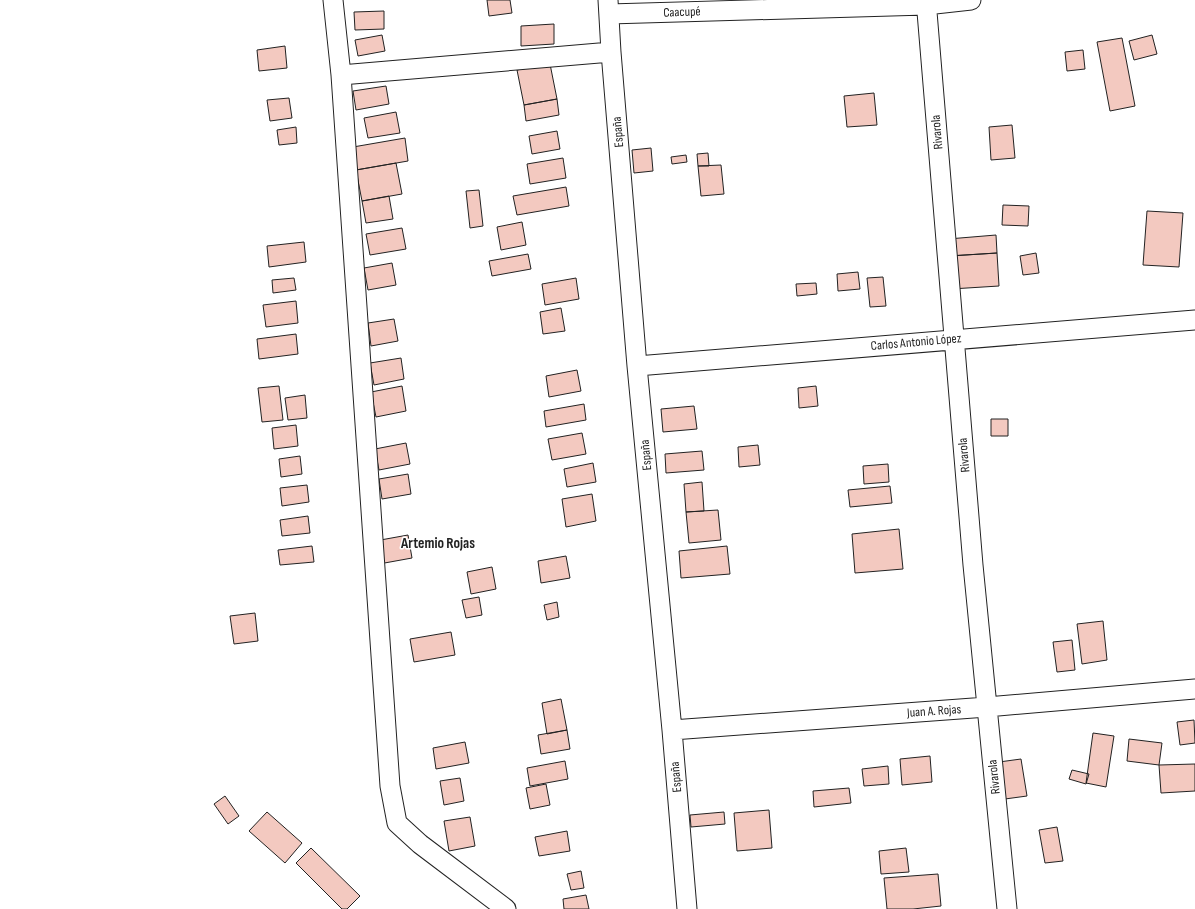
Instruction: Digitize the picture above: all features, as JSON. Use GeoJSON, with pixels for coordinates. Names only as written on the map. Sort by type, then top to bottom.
{"type":"FeatureCollection","features":[{"type":"Feature","properties":{"kind":"street"},"geometry":{"type":"LineString","coordinates":[[333,0],[341,75],[390,778],[397,823],[420,844],[506,909]]}},
{"type":"Feature","properties":{"kind":"street","name":"Caacupé"},"geometry":{"type":"LineString","coordinates":[[609,7],[926,3],[971,0]]}},
{"type":"Feature","properties":{"kind":"street","name":"Rivarola"},"geometry":{"type":"LineString","coordinates":[[926,3],[972,558],[1007,909]]}},
{"type":"Feature","properties":{"kind":"street","name":"España"},"geometry":{"type":"LineString","coordinates":[[609,7],[611,52],[637,366],[688,909]]}},
{"type":"Feature","properties":{"kind":"street"},"geometry":{"type":"LineString","coordinates":[[341,75],[611,52]]}},
{"type":"Feature","properties":{"kind":"street","name":"Carlos Antonio López"},"geometry":{"type":"LineString","coordinates":[[637,366],[1195,320]]}},
{"type":"Feature","properties":{"kind":"street","name":"Juan A. Rojas"},"geometry":{"type":"LineString","coordinates":[[672,730],[987,707],[1195,689]]}},
{"type":"Feature","properties":{"kind":"building"},"geometry":{"type":"Polygon","coordinates":[[[487,0],[510,0],[512,13],[489,16],[487,0]]]}},
{"type":"Feature","properties":{"kind":"building"},"geometry":{"type":"Polygon","coordinates":[[[384,11],[384,29],[355,30],[354,12],[384,11]]]}},
{"type":"Feature","properties":{"kind":"building"},"geometry":{"type":"Polygon","coordinates":[[[554,24],[554,44],[521,46],[521,26],[554,24]]]}},
{"type":"Feature","properties":{"kind":"building"},"geometry":{"type":"Polygon","coordinates":[[[382,35],[385,51],[358,56],[355,40],[382,35]]]}},
{"type":"Feature","properties":{"kind":"building"},"geometry":{"type":"Polygon","coordinates":[[[1152,35],[1157,54],[1134,60],[1129,41],[1152,35]]]}},
{"type":"Feature","properties":{"kind":"building"},"geometry":{"type":"Polygon","coordinates":[[[1122,38],[1135,106],[1110,111],[1097,42],[1122,38]]]}},
{"type":"Feature","properties":{"kind":"building"},"geometry":{"type":"Polygon","coordinates":[[[285,46],[287,68],[259,71],[257,50],[285,46]]]}},
{"type":"Feature","properties":{"kind":"building"},"geometry":{"type":"Polygon","coordinates":[[[1083,50],[1085,69],[1067,71],[1065,52],[1083,50]]]}},
{"type":"Feature","properties":{"kind":"building"},"geometry":{"type":"Polygon","coordinates":[[[550,64],[557,99],[524,105],[517,70],[550,64]]]}},
{"type":"Feature","properties":{"kind":"building"},"geometry":{"type":"Polygon","coordinates":[[[386,86],[389,104],[356,110],[353,91],[386,86]]]}},
{"type":"Feature","properties":{"kind":"building"},"geometry":{"type":"Polygon","coordinates":[[[874,93],[877,125],[847,127],[844,96],[874,93]]]}},
{"type":"Feature","properties":{"kind":"building"},"geometry":{"type":"Polygon","coordinates":[[[289,98],[292,118],[270,121],[267,100],[289,98]]]}},
{"type":"Feature","properties":{"kind":"building"},"geometry":{"type":"Polygon","coordinates":[[[557,99],[559,115],[526,121],[524,105],[557,99]]]}},
{"type":"Feature","properties":{"kind":"building"},"geometry":{"type":"Polygon","coordinates":[[[396,112],[400,133],[368,138],[364,118],[396,112]]]}},
{"type":"Feature","properties":{"kind":"building"},"geometry":{"type":"Polygon","coordinates":[[[1012,125],[1015,158],[991,160],[989,127],[1012,125]]]}},
{"type":"Feature","properties":{"kind":"building"},"geometry":{"type":"Polygon","coordinates":[[[296,127],[297,143],[279,145],[277,130],[296,127]]]}},
{"type":"Feature","properties":{"kind":"building"},"geometry":{"type":"Polygon","coordinates":[[[557,131],[560,149],[532,154],[529,136],[557,131]]]}},
{"type":"Feature","properties":{"kind":"building"},"geometry":{"type":"Polygon","coordinates":[[[405,138],[408,161],[356,170],[353,147],[405,138]]]}},
{"type":"Feature","properties":{"kind":"building"},"geometry":{"type":"Polygon","coordinates":[[[651,148],[653,171],[634,173],[632,150],[651,148]]]}},
{"type":"Feature","properties":{"kind":"building"},"geometry":{"type":"Polygon","coordinates":[[[708,153],[709,166],[698,166],[697,154],[708,153]]]}},
{"type":"Feature","properties":{"kind":"building"},"geometry":{"type":"Polygon","coordinates":[[[686,155],[687,162],[672,164],[671,157],[686,155]]]}},
{"type":"Feature","properties":{"kind":"building"},"geometry":{"type":"Polygon","coordinates":[[[563,158],[566,178],[530,184],[527,164],[563,158]]]}},
{"type":"Feature","properties":{"kind":"building"},"geometry":{"type":"Polygon","coordinates":[[[396,163],[402,194],[362,201],[356,170],[396,163]]]}},
{"type":"Feature","properties":{"kind":"building"},"geometry":{"type":"Polygon","coordinates":[[[721,165],[724,194],[701,196],[698,166],[721,165]]]}},
{"type":"Feature","properties":{"kind":"building"},"geometry":{"type":"Polygon","coordinates":[[[566,187],[569,206],[517,215],[513,196],[566,187]]]}},
{"type":"Feature","properties":{"kind":"building"},"geometry":{"type":"Polygon","coordinates":[[[479,190],[483,226],[470,228],[466,191],[479,190]]]}},
{"type":"Feature","properties":{"kind":"building"},"geometry":{"type":"Polygon","coordinates":[[[389,196],[393,219],[366,223],[362,201],[389,196]]]}},
{"type":"Feature","properties":{"kind":"building"},"geometry":{"type":"Polygon","coordinates":[[[1003,205],[1029,206],[1028,226],[1002,225],[1003,205]]]}},
{"type":"Feature","properties":{"kind":"building"},"geometry":{"type":"Polygon","coordinates":[[[1147,211],[1183,213],[1179,267],[1143,265],[1147,211]]]}},
{"type":"Feature","properties":{"kind":"building"},"geometry":{"type":"Polygon","coordinates":[[[522,222],[526,245],[501,250],[497,227],[522,222]]]}},
{"type":"Feature","properties":{"kind":"building"},"geometry":{"type":"Polygon","coordinates":[[[402,228],[406,249],[370,255],[366,234],[402,228]]]}},
{"type":"Feature","properties":{"kind":"building"},"geometry":{"type":"Polygon","coordinates":[[[996,235],[997,253],[949,256],[948,239],[996,235]]]}},
{"type":"Feature","properties":{"kind":"building"},"geometry":{"type":"Polygon","coordinates":[[[304,242],[306,262],[269,267],[267,246],[304,242]]]}},
{"type":"Feature","properties":{"kind":"building"},"geometry":{"type":"Polygon","coordinates":[[[997,253],[999,286],[951,289],[949,256],[997,253]]]}},
{"type":"Feature","properties":{"kind":"building"},"geometry":{"type":"Polygon","coordinates":[[[1036,253],[1039,273],[1023,275],[1020,256],[1036,253]]]}},
{"type":"Feature","properties":{"kind":"building"},"geometry":{"type":"Polygon","coordinates":[[[528,254],[531,269],[492,276],[489,261],[528,254]]]}},
{"type":"Feature","properties":{"kind":"building"},"geometry":{"type":"Polygon","coordinates":[[[392,263],[396,285],[368,290],[364,268],[392,263]]]}},
{"type":"Feature","properties":{"kind":"building"},"geometry":{"type":"Polygon","coordinates":[[[858,272],[860,289],[838,291],[837,274],[858,272]]]}},
{"type":"Feature","properties":{"kind":"building"},"geometry":{"type":"Polygon","coordinates":[[[883,277],[886,306],[870,307],[867,278],[883,277]]]}},
{"type":"Feature","properties":{"kind":"building"},"geometry":{"type":"Polygon","coordinates":[[[294,278],[296,290],[273,293],[272,280],[294,278]]]}},
{"type":"Feature","properties":{"kind":"building"},"geometry":{"type":"Polygon","coordinates":[[[576,278],[579,299],[545,305],[542,284],[576,278]]]}},
{"type":"Feature","properties":{"kind":"building"},"geometry":{"type":"Polygon","coordinates":[[[816,283],[817,294],[797,296],[796,284],[816,283]]]}},
{"type":"Feature","properties":{"kind":"building"},"geometry":{"type":"Polygon","coordinates":[[[296,301],[298,323],[266,327],[263,305],[296,301]]]}},
{"type":"Feature","properties":{"kind":"building"},"geometry":{"type":"Polygon","coordinates":[[[561,308],[565,331],[543,334],[540,312],[561,308]]]}},
{"type":"Feature","properties":{"kind":"building"},"geometry":{"type":"Polygon","coordinates":[[[394,319],[398,341],[371,346],[368,323],[394,319]]]}},
{"type":"Feature","properties":{"kind":"building"},"geometry":{"type":"Polygon","coordinates":[[[296,334],[298,354],[259,359],[257,339],[296,334]]]}},
{"type":"Feature","properties":{"kind":"building"},"geometry":{"type":"Polygon","coordinates":[[[401,358],[404,379],[374,385],[370,363],[401,358]]]}},
{"type":"Feature","properties":{"kind":"building"},"geometry":{"type":"Polygon","coordinates":[[[577,370],[581,391],[549,397],[546,376],[577,370]]]}},
{"type":"Feature","properties":{"kind":"building"},"geometry":{"type":"Polygon","coordinates":[[[279,386],[283,420],[262,422],[258,388],[279,386]]]}},
{"type":"Feature","properties":{"kind":"building"},"geometry":{"type":"Polygon","coordinates":[[[402,386],[406,411],[376,417],[371,392],[402,386]]]}},
{"type":"Feature","properties":{"kind":"building"},"geometry":{"type":"Polygon","coordinates":[[[816,386],[818,406],[799,408],[798,388],[816,386]]]}},
{"type":"Feature","properties":{"kind":"building"},"geometry":{"type":"Polygon","coordinates":[[[305,395],[307,418],[288,420],[285,398],[305,395]]]}},
{"type":"Feature","properties":{"kind":"building"},"geometry":{"type":"Polygon","coordinates":[[[584,404],[586,420],[546,427],[544,411],[584,404]]]}},
{"type":"Feature","properties":{"kind":"building"},"geometry":{"type":"Polygon","coordinates":[[[694,406],[697,429],[663,432],[661,409],[694,406]]]}},
{"type":"Feature","properties":{"kind":"building"},"geometry":{"type":"Polygon","coordinates":[[[991,419],[1008,419],[1008,436],[991,436],[991,419]]]}},
{"type":"Feature","properties":{"kind":"building"},"geometry":{"type":"Polygon","coordinates":[[[296,425],[298,446],[274,449],[272,428],[296,425]]]}},
{"type":"Feature","properties":{"kind":"building"},"geometry":{"type":"Polygon","coordinates":[[[582,433],[586,454],[552,460],[548,439],[582,433]]]}},
{"type":"Feature","properties":{"kind":"building"},"geometry":{"type":"Polygon","coordinates":[[[406,443],[410,464],[379,470],[375,449],[406,443]]]}},
{"type":"Feature","properties":{"kind":"building"},"geometry":{"type":"Polygon","coordinates":[[[758,445],[760,465],[739,467],[738,447],[758,445]]]}},
{"type":"Feature","properties":{"kind":"building"},"geometry":{"type":"Polygon","coordinates":[[[702,451],[704,470],[666,473],[665,454],[702,451]]]}},
{"type":"Feature","properties":{"kind":"building"},"geometry":{"type":"Polygon","coordinates":[[[300,456],[302,474],[281,477],[279,459],[300,456]]]}},
{"type":"Feature","properties":{"kind":"building"},"geometry":{"type":"Polygon","coordinates":[[[593,463],[596,482],[567,487],[564,469],[593,463]]]}},
{"type":"Feature","properties":{"kind":"building"},"geometry":{"type":"Polygon","coordinates":[[[888,464],[889,482],[864,484],[863,466],[888,464]]]}},
{"type":"Feature","properties":{"kind":"building"},"geometry":{"type":"Polygon","coordinates":[[[408,474],[411,494],[382,499],[379,479],[408,474]]]}},
{"type":"Feature","properties":{"kind":"building"},"geometry":{"type":"Polygon","coordinates":[[[702,482],[704,511],[686,512],[684,484],[702,482]]]}},
{"type":"Feature","properties":{"kind":"building"},"geometry":{"type":"Polygon","coordinates":[[[307,485],[309,502],[282,506],[280,488],[307,485]]]}},
{"type":"Feature","properties":{"kind":"building"},"geometry":{"type":"Polygon","coordinates":[[[890,486],[892,503],[850,507],[848,490],[890,486]]]}},
{"type":"Feature","properties":{"kind":"building"},"geometry":{"type":"Polygon","coordinates":[[[592,494],[596,521],[566,527],[562,499],[592,494]]]}},
{"type":"Feature","properties":{"kind":"building"},"geometry":{"type":"Polygon","coordinates":[[[718,510],[721,540],[689,543],[686,512],[718,510]]]}},
{"type":"Feature","properties":{"kind":"building"},"geometry":{"type":"Polygon","coordinates":[[[308,516],[310,533],[282,536],[280,520],[308,516]]]}},
{"type":"Feature","properties":{"kind":"building"},"geometry":{"type":"Polygon","coordinates":[[[899,529],[903,569],[855,573],[852,534],[899,529]]]}},
{"type":"Feature","properties":{"kind":"building"},"geometry":{"type":"Polygon","coordinates":[[[408,535],[412,558],[379,564],[375,541],[408,535]]]}},
{"type":"Feature","properties":{"kind":"building"},"geometry":{"type":"Polygon","coordinates":[[[312,546],[314,562],[280,565],[278,550],[312,546]]]}},
{"type":"Feature","properties":{"kind":"building"},"geometry":{"type":"Polygon","coordinates":[[[727,546],[730,574],[681,578],[679,551],[727,546]]]}},
{"type":"Feature","properties":{"kind":"building"},"geometry":{"type":"Polygon","coordinates":[[[566,556],[570,578],[541,583],[538,561],[566,556]]]}},
{"type":"Feature","properties":{"kind":"building"},"geometry":{"type":"Polygon","coordinates":[[[492,567],[496,589],[471,594],[467,572],[492,567]]]}},
{"type":"Feature","properties":{"kind":"building"},"geometry":{"type":"Polygon","coordinates":[[[479,597],[482,615],[466,618],[462,600],[479,597]]]}},
{"type":"Feature","properties":{"kind":"building"},"geometry":{"type":"Polygon","coordinates":[[[557,602],[559,617],[547,620],[544,605],[557,602]]]}},
{"type":"Feature","properties":{"kind":"building"},"geometry":{"type":"Polygon","coordinates":[[[255,613],[258,641],[234,644],[230,616],[255,613]]]}},
{"type":"Feature","properties":{"kind":"building"},"geometry":{"type":"Polygon","coordinates":[[[1103,621],[1107,660],[1082,664],[1077,624],[1103,621]]]}},
{"type":"Feature","properties":{"kind":"building"},"geometry":{"type":"Polygon","coordinates":[[[451,632],[455,655],[414,662],[410,639],[451,632]]]}},
{"type":"Feature","properties":{"kind":"building"},"geometry":{"type":"Polygon","coordinates":[[[1072,640],[1075,670],[1057,672],[1053,642],[1072,640]]]}},
{"type":"Feature","properties":{"kind":"building"},"geometry":{"type":"Polygon","coordinates":[[[561,699],[567,730],[547,734],[542,703],[561,699]]]}},
{"type":"Feature","properties":{"kind":"building"},"geometry":{"type":"Polygon","coordinates":[[[1194,720],[1195,743],[1180,745],[1177,722],[1194,720]]]}},
{"type":"Feature","properties":{"kind":"building"},"geometry":{"type":"Polygon","coordinates":[[[567,730],[570,749],[541,754],[538,735],[567,730]]]}},
{"type":"Feature","properties":{"kind":"building"},"geometry":{"type":"Polygon","coordinates":[[[1093,733],[1114,736],[1106,787],[1086,783],[1093,733]]]}},
{"type":"Feature","properties":{"kind":"building"},"geometry":{"type":"Polygon","coordinates":[[[1129,739],[1162,743],[1159,765],[1127,761],[1129,739]]]}},
{"type":"Feature","properties":{"kind":"building"},"geometry":{"type":"Polygon","coordinates":[[[465,742],[469,763],[436,769],[433,748],[465,742]]]}},
{"type":"Feature","properties":{"kind":"building"},"geometry":{"type":"Polygon","coordinates":[[[930,756],[932,782],[902,785],[900,759],[930,756]]]}},
{"type":"Feature","properties":{"kind":"building"},"geometry":{"type":"Polygon","coordinates":[[[1021,759],[1027,796],[1005,799],[999,762],[1021,759]]]}},
{"type":"Feature","properties":{"kind":"building"},"geometry":{"type":"Polygon","coordinates":[[[565,761],[568,779],[530,786],[527,768],[565,761]]]}},
{"type":"Feature","properties":{"kind":"building"},"geometry":{"type":"Polygon","coordinates":[[[1195,764],[1195,791],[1161,793],[1159,765],[1195,764]]]}},
{"type":"Feature","properties":{"kind":"building"},"geometry":{"type":"Polygon","coordinates":[[[888,766],[889,784],[864,786],[862,769],[888,766]]]}},
{"type":"Feature","properties":{"kind":"building"},"geometry":{"type":"Polygon","coordinates":[[[1072,770],[1089,774],[1086,784],[1069,779],[1072,770]]]}},
{"type":"Feature","properties":{"kind":"building"},"geometry":{"type":"Polygon","coordinates":[[[460,778],[464,801],[444,805],[440,781],[460,778]]]}},
{"type":"Feature","properties":{"kind":"building"},"geometry":{"type":"Polygon","coordinates":[[[546,784],[550,805],[530,809],[526,788],[546,784]]]}},
{"type":"Feature","properties":{"kind":"building"},"geometry":{"type":"Polygon","coordinates":[[[849,788],[851,803],[814,807],[813,791],[849,788]]]}},
{"type":"Feature","properties":{"kind":"building"},"geometry":{"type":"Polygon","coordinates":[[[225,796],[239,816],[228,824],[214,804],[225,796]]]}},
{"type":"Feature","properties":{"kind":"building"},"geometry":{"type":"Polygon","coordinates":[[[769,810],[772,848],[737,851],[734,813],[769,810]]]}},
{"type":"Feature","properties":{"kind":"building"},"geometry":{"type":"Polygon","coordinates":[[[267,812],[302,843],[285,863],[249,831],[267,812]]]}},
{"type":"Feature","properties":{"kind":"building"},"geometry":{"type":"Polygon","coordinates":[[[724,812],[725,824],[691,827],[690,815],[724,812]]]}},
{"type":"Feature","properties":{"kind":"building"},"geometry":{"type":"Polygon","coordinates":[[[470,817],[475,846],[449,851],[444,821],[470,817]]]}},
{"type":"Feature","properties":{"kind":"building"},"geometry":{"type":"Polygon","coordinates":[[[1057,827],[1063,861],[1045,863],[1039,830],[1057,827]]]}},
{"type":"Feature","properties":{"kind":"building"},"geometry":{"type":"Polygon","coordinates":[[[567,831],[570,851],[539,856],[535,837],[567,831]]]}},
{"type":"Feature","properties":{"kind":"building"},"geometry":{"type":"Polygon","coordinates":[[[311,848],[360,896],[347,909],[342,909],[296,863],[311,848]]]}},
{"type":"Feature","properties":{"kind":"building"},"geometry":{"type":"Polygon","coordinates":[[[906,848],[909,872],[881,874],[879,851],[906,848]]]}},
{"type":"Feature","properties":{"kind":"building"},"geometry":{"type":"Polygon","coordinates":[[[581,871],[584,888],[571,890],[567,874],[581,871]]]}},
{"type":"Feature","properties":{"kind":"building"},"geometry":{"type":"Polygon","coordinates":[[[938,874],[941,906],[913,909],[887,909],[884,878],[938,874]]]}},
{"type":"Feature","properties":{"kind":"building"},"geometry":{"type":"Polygon","coordinates":[[[586,895],[589,909],[564,909],[563,899],[586,895]]]}},
{"type":"Feature","properties":{"kind":"district","name":"Artemio Rojas"},"geometry":{"type":"Point","coordinates":[438,543]}}]}
